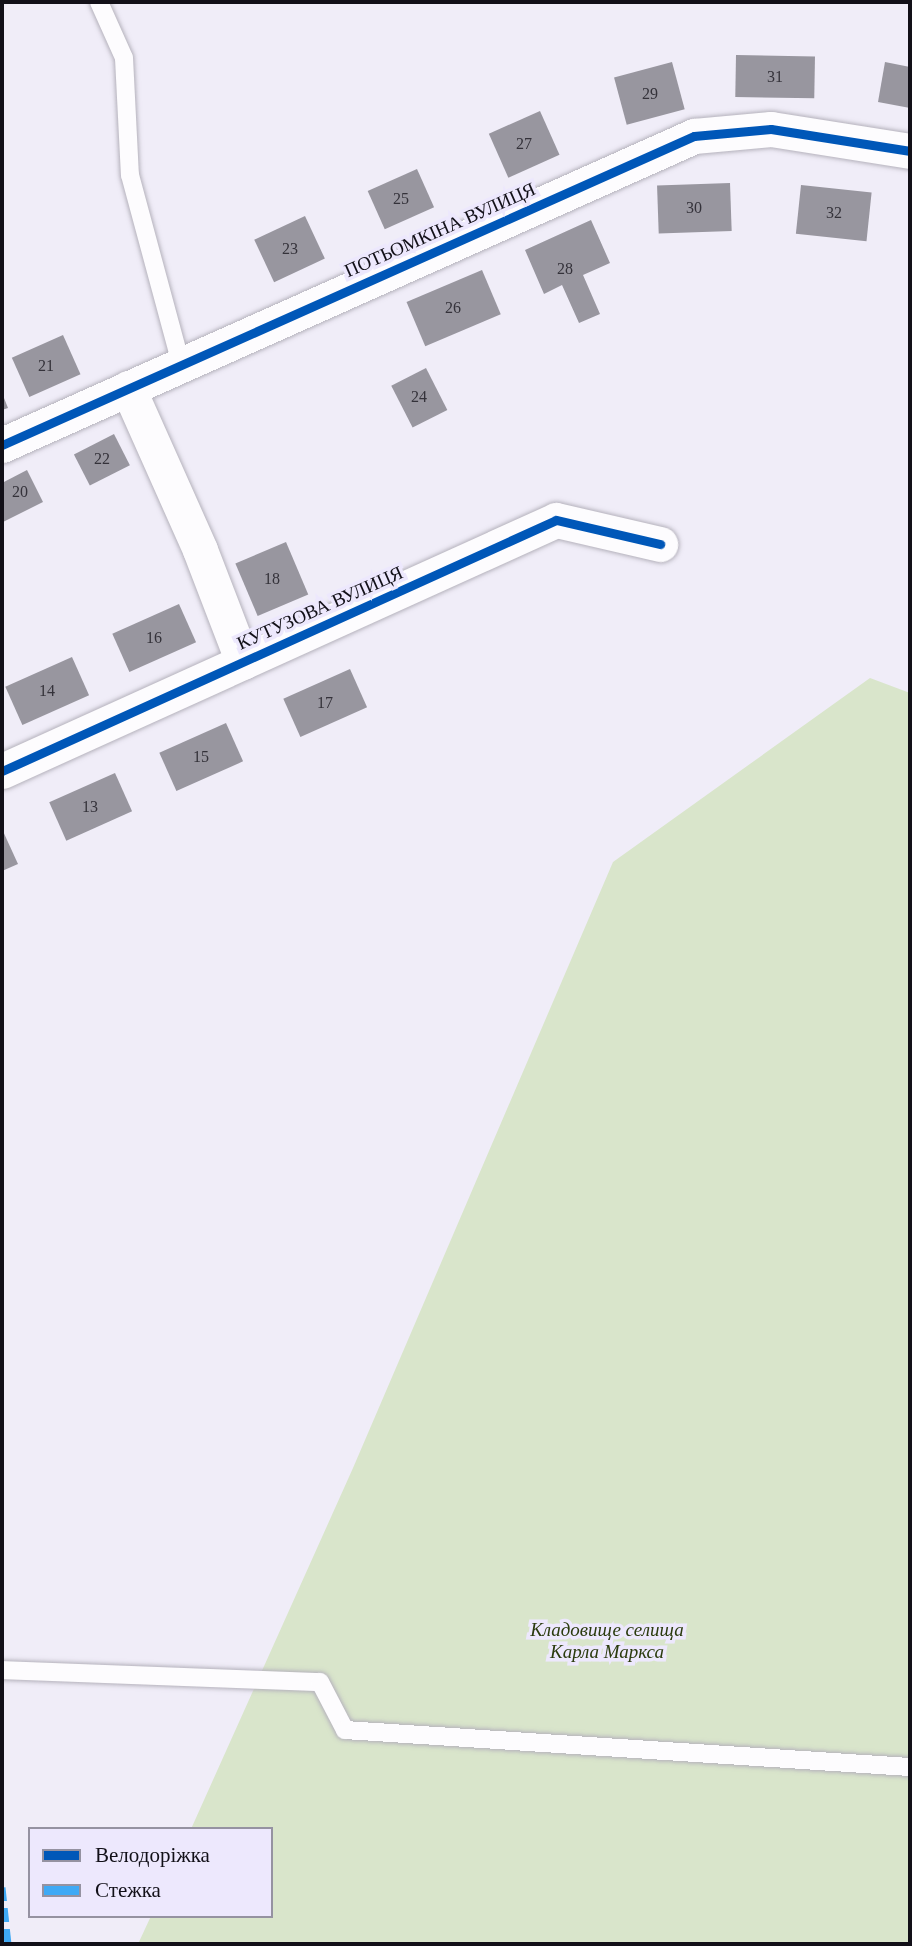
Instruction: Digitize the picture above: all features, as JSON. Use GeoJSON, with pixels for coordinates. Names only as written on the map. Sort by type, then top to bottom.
{"type":"FeatureCollection","features":[{"type":"Feature","properties":{"kind":"street","name":"ПОТЬОМКІНА ВУЛИЦЯ"},"geometry":{"type":"LineString","coordinates":[[2,445],[694,136],[771,129],[910,151]]}},
{"type":"Feature","properties":{"kind":"street"},"geometry":{"type":"LineString","coordinates":[[128,388],[200,550],[243,662]]}},
{"type":"Feature","properties":{"kind":"street","name":"КУТУЗОВА ВУЛИЦЯ"},"geometry":{"type":"LineString","coordinates":[[2,771],[556,520],[660,544]]}},
{"type":"Feature","properties":{"kind":"lane"},"geometry":{"type":"LineString","coordinates":[[99,2],[124,58],[130,174],[181,364]]}},
{"type":"Feature","properties":{"kind":"lane"},"geometry":{"type":"LineString","coordinates":[[2,1670],[320,1682],[345,1730],[910,1767]]}},
{"type":"Feature","properties":{"kind":"green space","name":"Кладовище селища Карла Маркса"},"geometry":{"type":"Polygon","coordinates":[[[870,678],[910,693],[910,1944],[138,1944],[150,1918],[273,1918],[273,1827],[192,1827],[353,1468],[613,862],[870,678]]]}},
{"type":"Feature","properties":{"kind":"building"},"geometry":{"type":"Polygon","coordinates":[[[736,55],[815,56],[814,98],[735,97],[736,55]]]}},
{"type":"Feature","properties":{"kind":"building"},"geometry":{"type":"Polygon","coordinates":[[[672,62],[685,109],[627,125],[614,78],[672,62]]]}},
{"type":"Feature","properties":{"kind":"building"},"geometry":{"type":"Polygon","coordinates":[[[885,62],[910,67],[910,108],[878,102],[885,62]]]}},
{"type":"Feature","properties":{"kind":"building"},"geometry":{"type":"Polygon","coordinates":[[[540,111],[560,155],[508,178],[489,134],[540,111]]]}},
{"type":"Feature","properties":{"kind":"building"},"geometry":{"type":"Polygon","coordinates":[[[417,169],[434,207],[385,229],[368,191],[417,169]]]}},
{"type":"Feature","properties":{"kind":"building"},"geometry":{"type":"Polygon","coordinates":[[[730,183],[732,231],[659,234],[657,186],[730,183]]]}},
{"type":"Feature","properties":{"kind":"building"},"geometry":{"type":"Polygon","coordinates":[[[801,185],[872,192],[866,241],[796,234],[801,185]]]}},
{"type":"Feature","properties":{"kind":"building"},"geometry":{"type":"Polygon","coordinates":[[[305,216],[325,259],[274,282],[254,240],[305,216]]]}},
{"type":"Feature","properties":{"kind":"building"},"geometry":{"type":"Polygon","coordinates":[[[591,220],[610,263],[583,275],[600,314],[579,323],[562,285],[544,294],[525,250],[591,220]]]}},
{"type":"Feature","properties":{"kind":"building"},"geometry":{"type":"Polygon","coordinates":[[[482,270],[501,314],[425,346],[407,302],[482,270]]]}},
{"type":"Feature","properties":{"kind":"building"},"geometry":{"type":"Polygon","coordinates":[[[63,335],[80,374],[29,397],[12,358],[63,335]]]}},
{"type":"Feature","properties":{"kind":"building"},"geometry":{"type":"Polygon","coordinates":[[[426,368],[447,410],[413,428],[391,386],[426,368]]]}},
{"type":"Feature","properties":{"kind":"building"},"geometry":{"type":"Polygon","coordinates":[[[2,393],[8,408],[2,410],[2,393]]]}},
{"type":"Feature","properties":{"kind":"building"},"geometry":{"type":"Polygon","coordinates":[[[114,434],[130,465],[90,486],[74,454],[114,434]]]}},
{"type":"Feature","properties":{"kind":"building"},"geometry":{"type":"Polygon","coordinates":[[[27,470],[43,502],[3,522],[2,483],[27,470]]]}},
{"type":"Feature","properties":{"kind":"building"},"geometry":{"type":"Polygon","coordinates":[[[286,542],[308,594],[258,616],[235,563],[286,542]]]}},
{"type":"Feature","properties":{"kind":"building"},"geometry":{"type":"Polygon","coordinates":[[[179,604],[196,642],[129,672],[112,634],[179,604]]]}},
{"type":"Feature","properties":{"kind":"building"},"geometry":{"type":"Polygon","coordinates":[[[72,657],[89,695],[22,725],[5,687],[72,657]]]}},
{"type":"Feature","properties":{"kind":"building"},"geometry":{"type":"Polygon","coordinates":[[[350,669],[367,707],[300,737],[283,699],[350,669]]]}},
{"type":"Feature","properties":{"kind":"building"},"geometry":{"type":"Polygon","coordinates":[[[226,723],[243,761],[176,791],[159,753],[226,723]]]}},
{"type":"Feature","properties":{"kind":"building"},"geometry":{"type":"Polygon","coordinates":[[[115,773],[132,811],[66,841],[49,802],[115,773]]]}},
{"type":"Feature","properties":{"kind":"building"},"geometry":{"type":"Polygon","coordinates":[[[2,829],[18,864],[2,871],[2,829]]]}},
{"type":"Feature","properties":{"kind":"marked path"},"geometry":{"type":"LineString","coordinates":[[2,1887],[8,1944]]}},
{"type":"Feature","properties":{"kind":"cycle path"},"geometry":{"type":"LineString","coordinates":[[2,445],[694,136],[771,129],[910,151]]}},
{"type":"Feature","properties":{"kind":"cycle path"},"geometry":{"type":"LineString","coordinates":[[2,771],[556,520],[660,544]]}}]}
